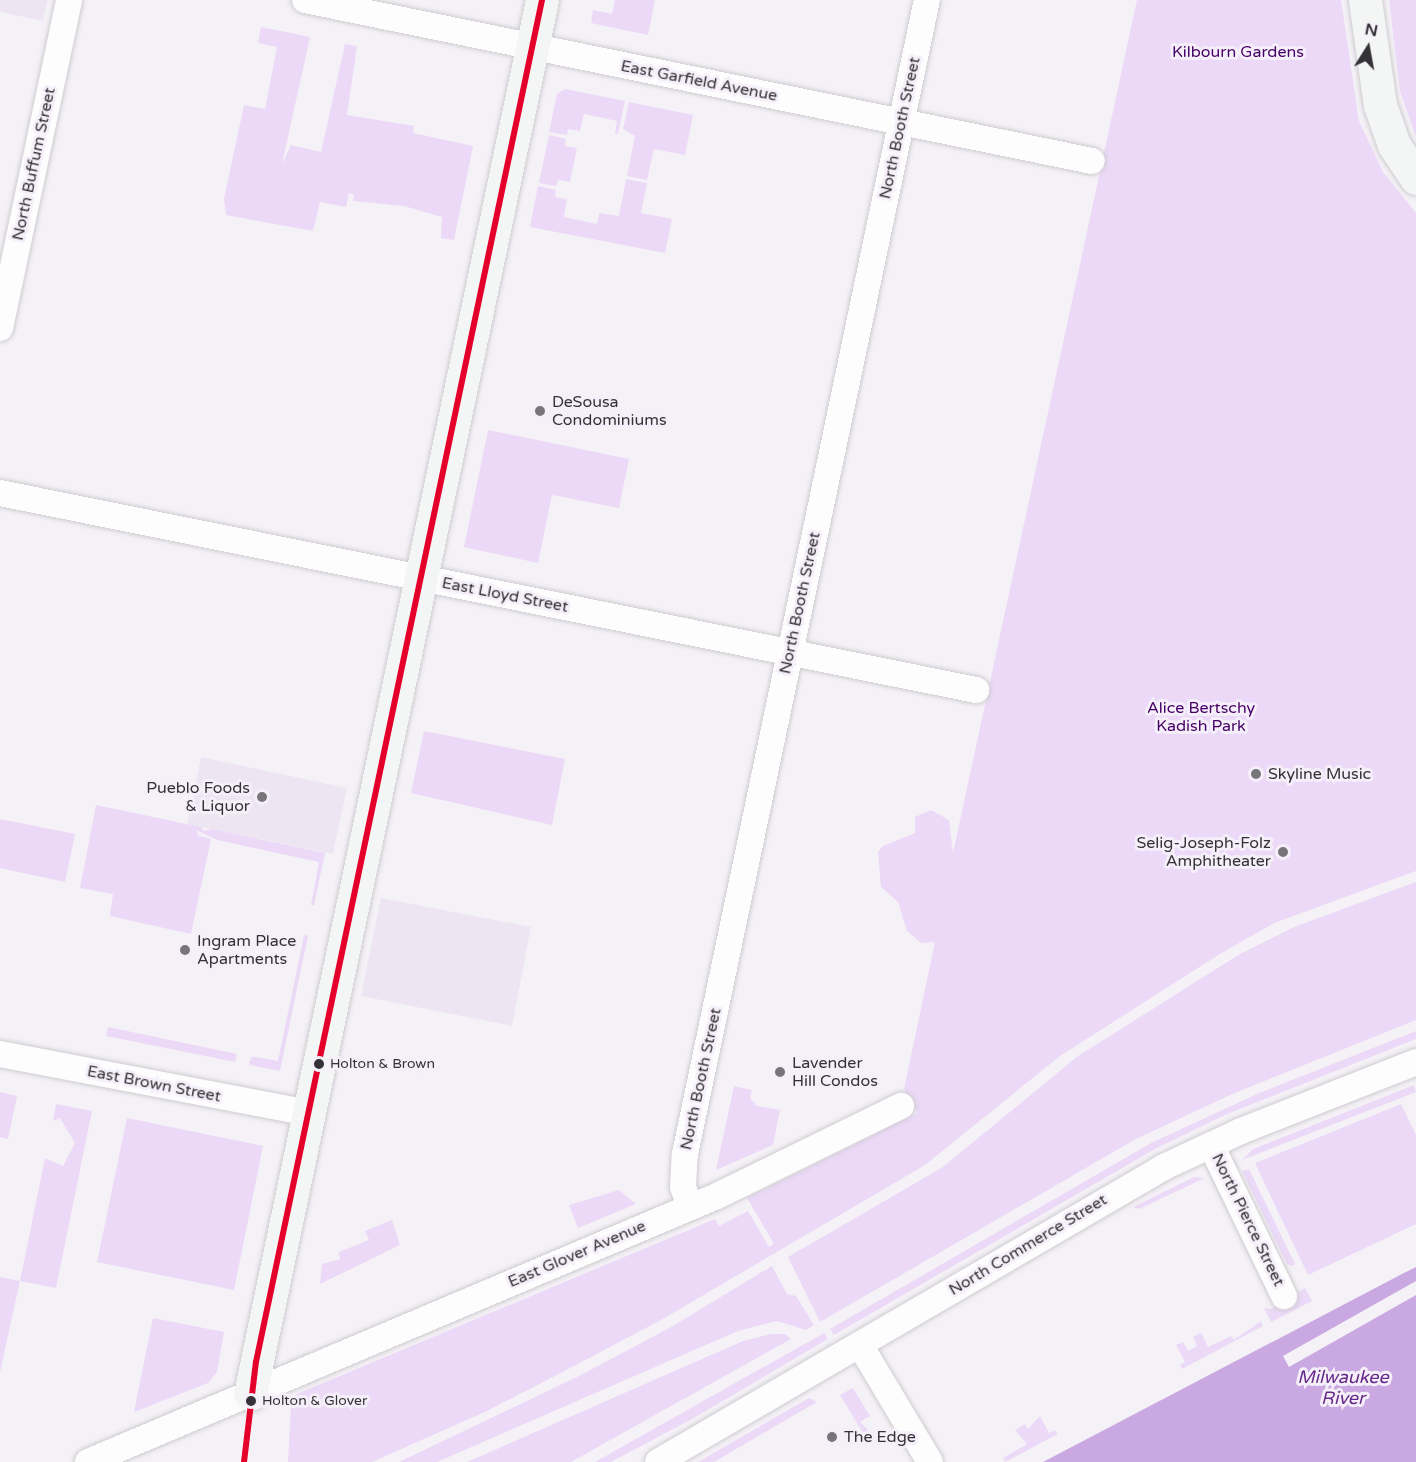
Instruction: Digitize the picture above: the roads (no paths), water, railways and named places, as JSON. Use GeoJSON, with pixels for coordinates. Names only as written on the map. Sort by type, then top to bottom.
{"type":"FeatureCollection","features":[{"type":"Feature","properties":{"kind":"main road"},"geometry":{"type":"LineString","coordinates":[[250,1394],[542,0]]}},
{"type":"Feature","properties":{"kind":"main road"},"geometry":{"type":"LineString","coordinates":[[1365,0],[1380,105],[1394,145],[1416,178]]}},
{"type":"Feature","properties":{"kind":"street","name":"North Buffum Street"},"geometry":{"type":"LineString","coordinates":[[0,328],[69,0]]}},
{"type":"Feature","properties":{"kind":"street","name":"East Garfield Avenue"},"geometry":{"type":"LineString","coordinates":[[305,0],[1092,161]]}},
{"type":"Feature","properties":{"kind":"street","name":"North Booth Street"},"geometry":{"type":"LineString","coordinates":[[690,1207],[683,1187],[685,1154],[927,0]]}},
{"type":"Feature","properties":{"kind":"street","name":"East Lloyd Street"},"geometry":{"type":"LineString","coordinates":[[0,493],[976,690]]}},
{"type":"Feature","properties":{"kind":"street","name":"East Brown Street"},"geometry":{"type":"LineString","coordinates":[[0,1054],[308,1113]]}},
{"type":"Feature","properties":{"kind":"street","name":"North Commerce Street"},"geometry":{"type":"LineString","coordinates":[[658,1462],[1112,1195],[1211,1145],[1416,1062]]}},
{"type":"Feature","properties":{"kind":"street","name":"East Glover Avenue"},"geometry":{"type":"LineString","coordinates":[[88,1462],[690,1207],[901,1106]]}},
{"type":"Feature","properties":{"kind":"street","name":"North Pierce Street"},"geometry":{"type":"LineString","coordinates":[[1211,1145],[1284,1296]]}},
{"type":"Feature","properties":{"kind":"street"},"geometry":{"type":"LineString","coordinates":[[860,1345],[930,1462]]}},
{"type":"Feature","properties":{"kind":"water","name":"Milwaukee River"},"geometry":{"type":"Polygon","coordinates":[[[1416,1267],[1416,1462],[1043,1462],[1402,1274],[1416,1267]]]}},
{"type":"Feature","properties":{"kind":"place","name":"DeSousa Condominiums"},"geometry":{"type":"Point","coordinates":[540,411]}},
{"type":"Feature","properties":{"kind":"place","name":"Skyline Music"},"geometry":{"type":"Point","coordinates":[1256,774]}},
{"type":"Feature","properties":{"kind":"place","name":"Pueblo Foods & Liquor"},"geometry":{"type":"Point","coordinates":[262,797]}},
{"type":"Feature","properties":{"kind":"place","name":"Selig-Joseph-Folz Amphitheater"},"geometry":{"type":"Point","coordinates":[1283,852]}},
{"type":"Feature","properties":{"kind":"place","name":"Ingram Place Apartments"},"geometry":{"type":"Point","coordinates":[185,950]}},
{"type":"Feature","properties":{"kind":"place","name":"Holton & Brown"},"geometry":{"type":"Point","coordinates":[319,1064]}},
{"type":"Feature","properties":{"kind":"place","name":"Lavender Hill Condos"},"geometry":{"type":"Point","coordinates":[780,1072]}},
{"type":"Feature","properties":{"kind":"place","name":"Holton & Glover"},"geometry":{"type":"Point","coordinates":[251,1401]}},
{"type":"Feature","properties":{"kind":"place","name":"The Edge"},"geometry":{"type":"Point","coordinates":[832,1437]}},
{"type":"Feature","properties":{"kind":"park label","name":"Kilbourn Gardens"},"geometry":{"type":"Point","coordinates":[1238,52]}},
{"type":"Feature","properties":{"kind":"park label","name":"Alice Bertschy Kadish Park"},"geometry":{"type":"Point","coordinates":[1201,717]}}]}
